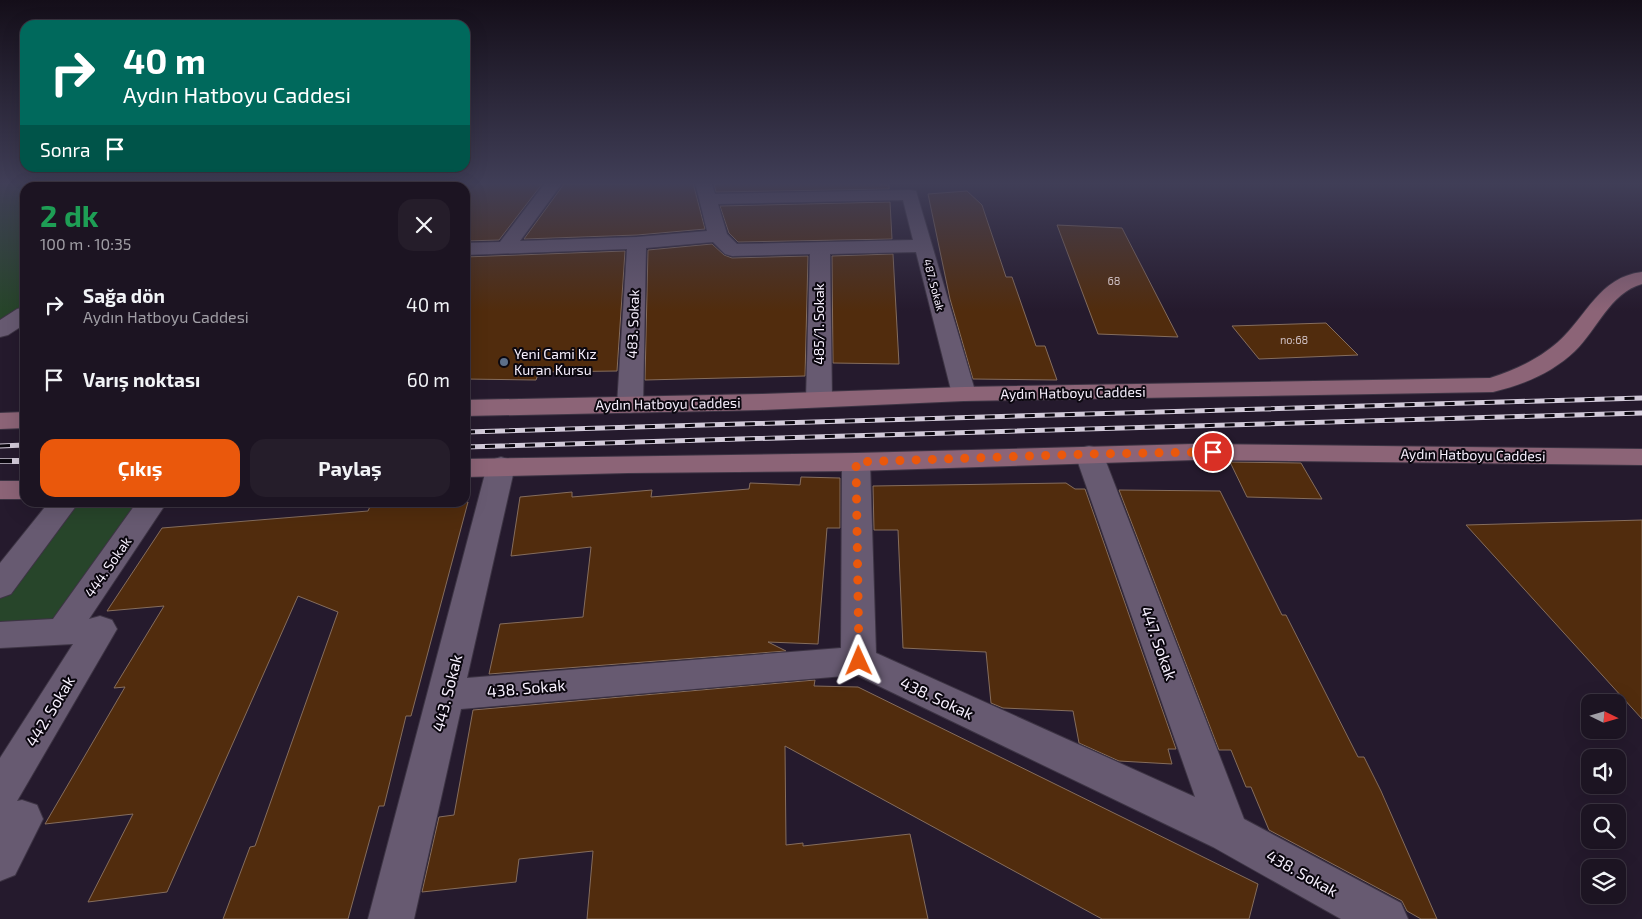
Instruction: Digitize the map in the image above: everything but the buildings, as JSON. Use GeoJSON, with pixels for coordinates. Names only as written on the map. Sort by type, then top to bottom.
{"type":"FeatureCollection","features":[{"type":"Feature","properties":{"kind":"street"},"geometry":{"type":"LineString","coordinates":[[505,248],[523,225]]}},
{"type":"Feature","properties":{"kind":"street"},"geometry":{"type":"LineString","coordinates":[[715,225],[718,236],[732,250],[923,246]]}},
{"type":"Feature","properties":{"kind":"street","name":"487. Sokak"},"geometry":{"type":"LineString","coordinates":[[918,225],[964,394]]}},
{"type":"Feature","properties":{"kind":"street"},"geometry":{"type":"LineString","coordinates":[[470,251],[636,243],[718,236]]}},
{"type":"Feature","properties":{"kind":"street","name":"483. Sokak"},"geometry":{"type":"LineString","coordinates":[[630,405],[636,243]]}},
{"type":"Feature","properties":{"kind":"street","name":"485/1. Sokak"},"geometry":{"type":"LineString","coordinates":[[819,399],[820,248]]}},
{"type":"Feature","properties":{"kind":"street","name":"Aydın Hatboyu Caddesi"},"geometry":{"type":"LineString","coordinates":[[470,408],[630,405],[964,394],[1493,385],[1533,371],[1566,346],[1612,293],[1634,279],[1642,278]]}},
{"type":"Feature","properties":{"kind":"street"},"geometry":{"type":"LineString","coordinates":[[0,330],[20,317]]}},
{"type":"Feature","properties":{"kind":"street"},"geometry":{"type":"LineString","coordinates":[[0,335],[20,336]]}},
{"type":"Feature","properties":{"kind":"street"},"geometry":{"type":"LineString","coordinates":[[0,421],[20,420]]}},
{"type":"Feature","properties":{"kind":"street","name":"Aydın Hatboyu Caddesi"},"geometry":{"type":"LineString","coordinates":[[470,468],[856,462],[1194,452],[1642,457]]}},
{"type":"Feature","properties":{"kind":"street","name":"447. Sokak"},"geometry":{"type":"LineString","coordinates":[[1089,454],[1228,833]]}},
{"type":"Feature","properties":{"kind":"street"},"geometry":{"type":"LineString","coordinates":[[856,462],[859,661]]}},
{"type":"Feature","properties":{"kind":"street","name":"443. Sokak"},"geometry":{"type":"LineString","coordinates":[[391,919],[447,695],[501,466]]}},
{"type":"Feature","properties":{"kind":"street"},"geometry":{"type":"LineString","coordinates":[[0,490],[20,490]]}},
{"type":"Feature","properties":{"kind":"street"},"geometry":{"type":"LineString","coordinates":[[0,586],[61,507]]}},
{"type":"Feature","properties":{"kind":"street","name":"444. Sokak"},"geometry":{"type":"LineString","coordinates":[[62,632],[150,507]]}},
{"type":"Feature","properties":{"kind":"street","name":"442. Sokak"},"geometry":{"type":"LineString","coordinates":[[0,793],[100,629],[62,632]]}},
{"type":"Feature","properties":{"kind":"street"},"geometry":{"type":"LineString","coordinates":[[0,635],[62,632]]}},
{"type":"Feature","properties":{"kind":"street","name":"438. Sokak"},"geometry":{"type":"LineString","coordinates":[[447,695],[859,661],[1228,833],[1385,919]]}},
{"type":"Feature","properties":{"kind":"street"},"geometry":{"type":"LineString","coordinates":[[0,824],[22,819],[0,860]]}},
{"type":"Feature","properties":{"kind":"green space"},"geometry":{"type":"Polygon","coordinates":[[[0,225],[20,225],[20,317],[0,330],[0,225]]]}},
{"type":"Feature","properties":{"kind":"green space"},"geometry":{"type":"Polygon","coordinates":[[[62,507],[150,507],[62,632],[0,635],[0,586],[62,507]]]}},
{"type":"Feature","properties":{"kind":"railway"},"geometry":{"type":"LineString","coordinates":[[470,432],[1642,398]]}},
{"type":"Feature","properties":{"kind":"railway"},"geometry":{"type":"LineString","coordinates":[[470,447],[1642,413]]}},
{"type":"Feature","properties":{"kind":"railway"},"geometry":{"type":"LineString","coordinates":[[0,446],[20,445]]}},
{"type":"Feature","properties":{"kind":"railway"},"geometry":{"type":"LineString","coordinates":[[0,461],[20,461]]}},
{"type":"Feature","properties":{"kind":"place","name":"Yeni Cami Kız Kuran Kursu"},"geometry":{"type":"Point","coordinates":[504,362]}},
{"type":"Feature","properties":{"kind":"route"},"geometry":{"type":"LineString","coordinates":[[859,661],[856,462],[1213,452]]}}]}
